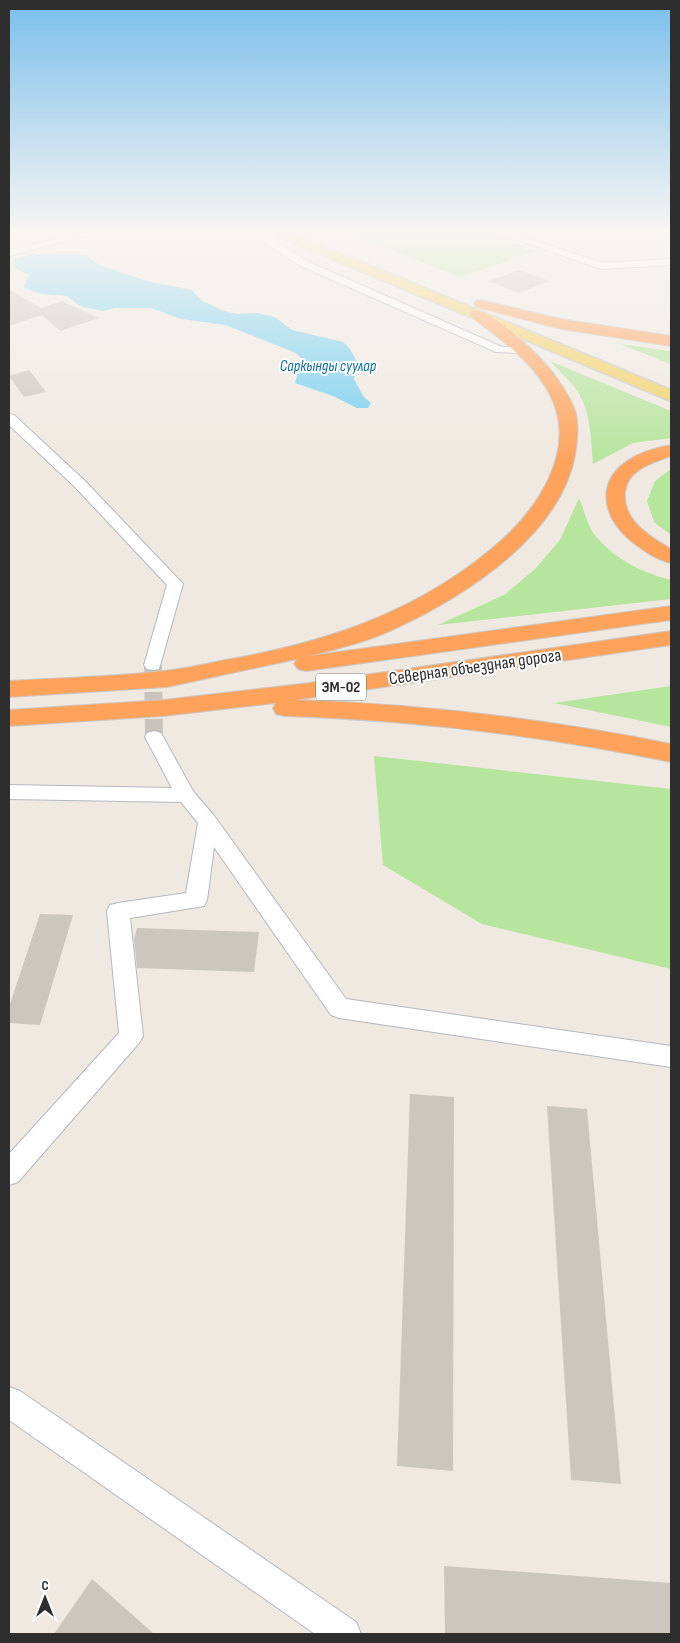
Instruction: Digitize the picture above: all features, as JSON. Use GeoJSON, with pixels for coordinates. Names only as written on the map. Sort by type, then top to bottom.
{"type":"FeatureCollection","features":[{"type":"Feature","properties":{"kind":"highway"},"geometry":{"type":"LineString","coordinates":[[151,673],[240,665],[312,650],[378,628],[433,600],[481,569],[514,541],[541,511],[559,482],[568,453],[570,427],[565,406],[524,342],[480,310]]}},
{"type":"Feature","properties":{"kind":"highway"},"geometry":{"type":"LineString","coordinates":[[483,310],[671,341]]}},
{"type":"Feature","properties":{"kind":"highway"},"geometry":{"type":"LineString","coordinates":[[671,450],[643,458],[623,472],[614,490],[617,512],[633,534],[658,552],[671,558]]}},
{"type":"Feature","properties":{"kind":"highway","name":"Северная объездная дорога"},"geometry":{"type":"LineString","coordinates":[[9,690],[151,673],[376,656],[671,613]]}},
{"type":"Feature","properties":{"kind":"highway","name":"Северная объездная дорога"},"geometry":{"type":"LineString","coordinates":[[9,718],[163,708],[309,691],[671,638]]}},
{"type":"Feature","properties":{"kind":"highway"},"geometry":{"type":"LineString","coordinates":[[163,708],[347,709],[431,715],[528,727],[671,752]]}},
{"type":"Feature","properties":{"kind":"main road"},"geometry":{"type":"LineString","coordinates":[[481,310],[541,328],[671,381]]}},
{"type":"Feature","properties":{"kind":"main road"},"geometry":{"type":"LineString","coordinates":[[524,342],[541,328]]}},
{"type":"Feature","properties":{"kind":"main road"},"geometry":{"type":"LineString","coordinates":[[524,342],[671,396]]}},
{"type":"Feature","properties":{"kind":"street"},"geometry":{"type":"LineString","coordinates":[[409,310],[500,350],[524,342]]}},
{"type":"Feature","properties":{"kind":"street"},"geometry":{"type":"LineString","coordinates":[[9,418],[80,484],[175,584],[151,673]]}},
{"type":"Feature","properties":{"kind":"street"},"geometry":{"type":"LineString","coordinates":[[154,737],[186,795],[208,822],[339,1008],[671,1058]]}},
{"type":"Feature","properties":{"kind":"street"},"geometry":{"type":"LineString","coordinates":[[9,792],[186,795]]}},
{"type":"Feature","properties":{"kind":"street"},"geometry":{"type":"LineString","coordinates":[[9,1173],[131,1036],[118,912],[196,900],[208,822]]}},
{"type":"Feature","properties":{"kind":"street"},"geometry":{"type":"LineString","coordinates":[[9,1402],[344,1634]]}},
{"type":"Feature","properties":{"kind":"green space"},"geometry":{"type":"Polygon","coordinates":[[[620,344],[671,351],[671,364],[620,344]]]}},
{"type":"Feature","properties":{"kind":"green space"},"geometry":{"type":"Polygon","coordinates":[[[550,361],[671,411],[671,438],[633,443],[593,464],[590,427],[586,409],[572,384],[550,361]]]}},
{"type":"Feature","properties":{"kind":"green space"},"geometry":{"type":"Polygon","coordinates":[[[671,469],[671,535],[654,522],[647,501],[655,481],[671,469]]]}},
{"type":"Feature","properties":{"kind":"green space"},"geometry":{"type":"Polygon","coordinates":[[[579,498],[589,526],[601,543],[639,569],[671,580],[671,599],[438,625],[504,595],[536,568],[560,540],[579,498]]]}},
{"type":"Feature","properties":{"kind":"green space"},"geometry":{"type":"Polygon","coordinates":[[[671,686],[671,727],[554,703],[671,686]]]}},
{"type":"Feature","properties":{"kind":"green space"},"geometry":{"type":"Polygon","coordinates":[[[374,756],[671,789],[671,969],[482,924],[383,865],[374,756]]]}},
{"type":"Feature","properties":{"kind":"water","name":"Саркынды суулар"},"geometry":{"type":"Polygon","coordinates":[[[156,310],[221,310],[237,314],[257,313],[275,317],[292,330],[343,342],[350,349],[357,362],[354,379],[363,396],[371,403],[368,408],[357,408],[333,396],[295,383],[302,359],[296,353],[226,325],[181,319],[156,310]]]}},
{"type":"Feature","properties":{"kind":"building"},"geometry":{"type":"Polygon","coordinates":[[[9,310],[81,310],[99,318],[60,331],[42,315],[9,326],[9,310]]]}},
{"type":"Feature","properties":{"kind":"building"},"geometry":{"type":"Polygon","coordinates":[[[29,370],[46,392],[24,397],[9,376],[29,370]]]}},
{"type":"Feature","properties":{"kind":"building"},"geometry":{"type":"Polygon","coordinates":[[[40,914],[73,915],[40,1025],[9,1023],[9,1007],[40,914]]]}},
{"type":"Feature","properties":{"kind":"building"},"geometry":{"type":"Polygon","coordinates":[[[137,928],[259,932],[254,972],[137,968],[134,939],[137,928]]]}},
{"type":"Feature","properties":{"kind":"building"},"geometry":{"type":"Polygon","coordinates":[[[410,1094],[454,1097],[453,1471],[397,1466],[410,1094]]]}},
{"type":"Feature","properties":{"kind":"building"},"geometry":{"type":"Polygon","coordinates":[[[547,1106],[587,1109],[621,1484],[571,1480],[547,1106]]]}},
{"type":"Feature","properties":{"kind":"building"},"geometry":{"type":"Polygon","coordinates":[[[444,1566],[671,1583],[671,1634],[445,1634],[444,1566]]]}},
{"type":"Feature","properties":{"kind":"building"},"geometry":{"type":"Polygon","coordinates":[[[92,1579],[154,1634],[54,1634],[92,1579]]]}},
{"type":"Feature","properties":{"kind":"tunnel"},"geometry":{"type":"LineString","coordinates":[[153,665],[154,737]]}}]}
